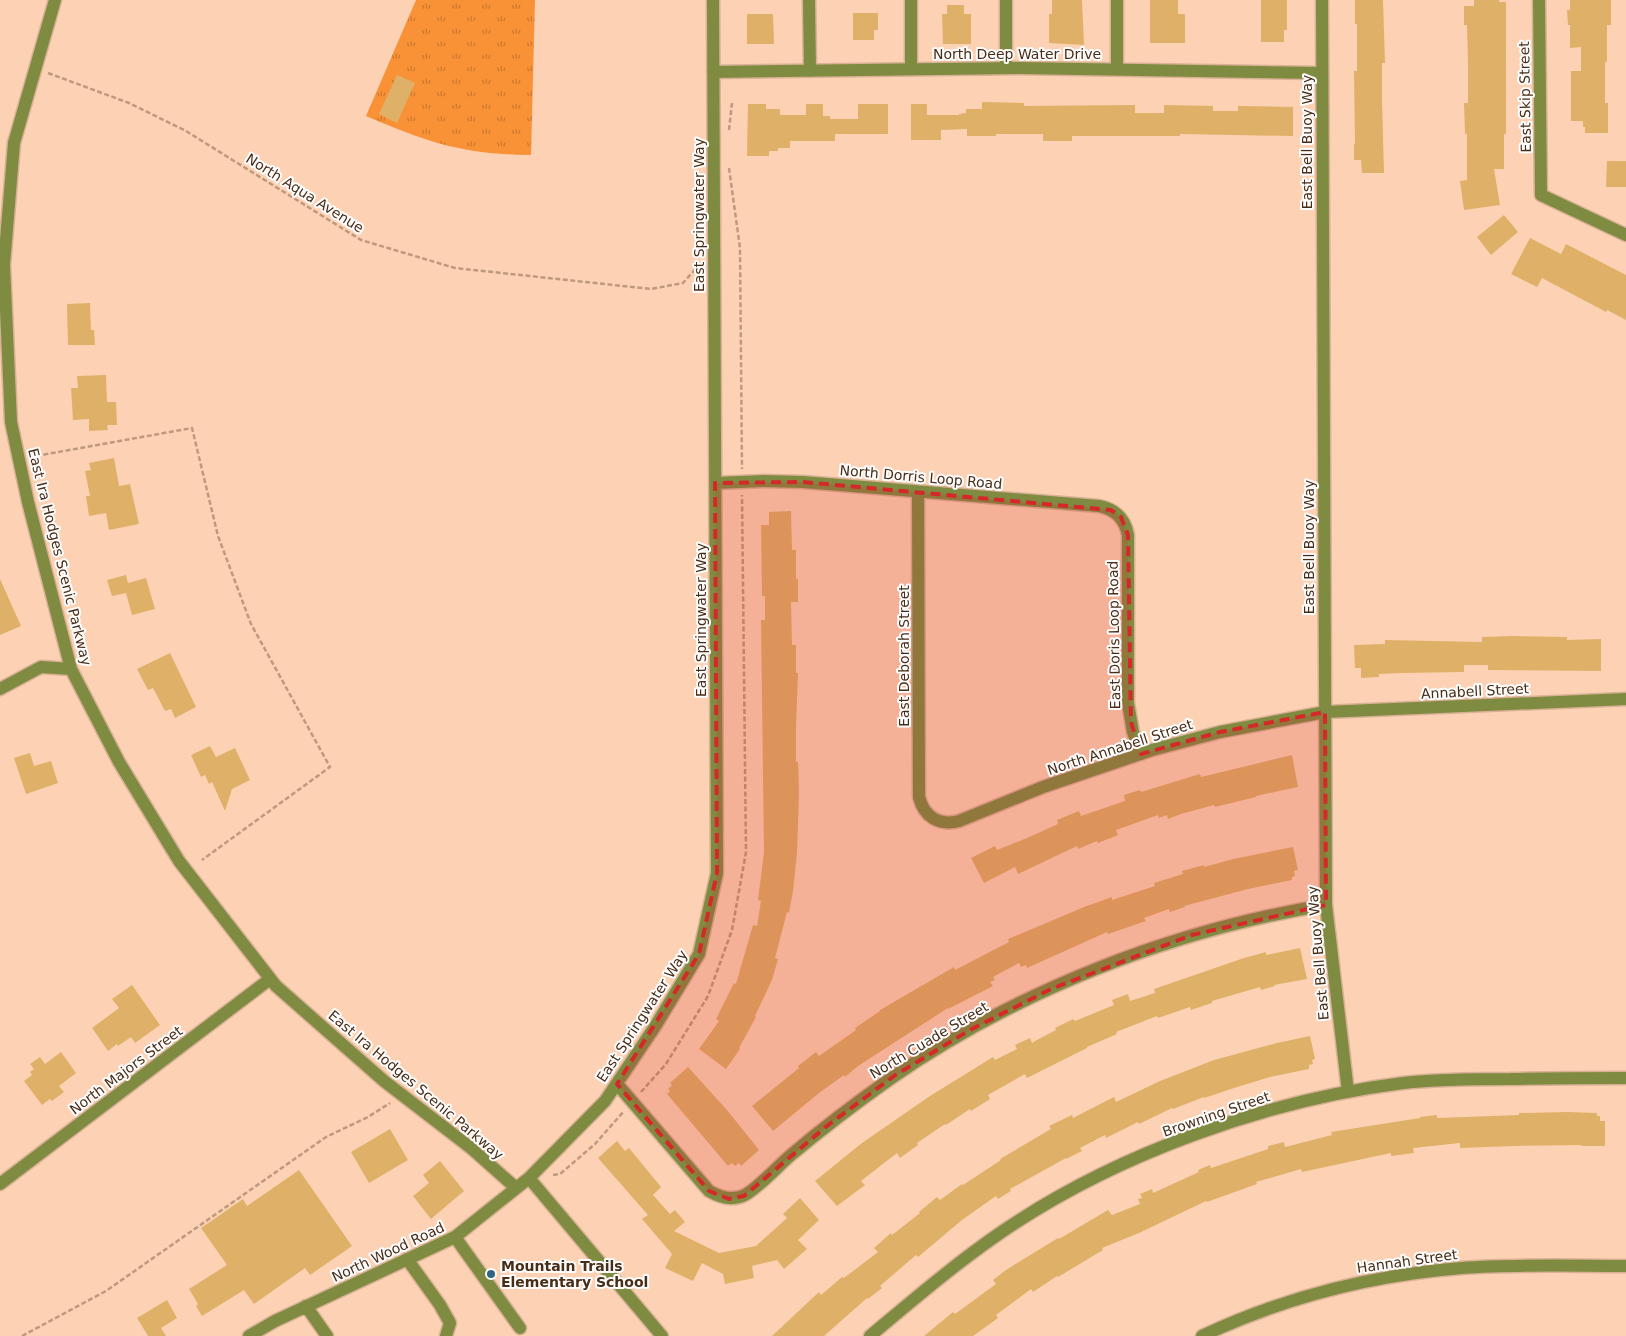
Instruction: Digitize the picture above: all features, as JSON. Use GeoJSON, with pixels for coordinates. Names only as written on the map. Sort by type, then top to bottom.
{"type":"FeatureCollection","features":[{"type":"Feature","properties":{"kind":"street"},"geometry":{"type":"LineString","coordinates":[[36,69],[55,0]]}},
{"type":"Feature","properties":{"kind":"street","name":"East Springwater Way"},"geometry":{"type":"LineString","coordinates":[[529,1178],[605,1101],[656,1025],[699,954],[717,873],[714,0]]}},
{"type":"Feature","properties":{"kind":"street"},"geometry":{"type":"LineString","coordinates":[[809,0],[810,71]]}},
{"type":"Feature","properties":{"kind":"street"},"geometry":{"type":"LineString","coordinates":[[911,0],[911,69]]}},
{"type":"Feature","properties":{"kind":"street"},"geometry":{"type":"LineString","coordinates":[[1006,0],[1006,68]]}},
{"type":"Feature","properties":{"kind":"street"},"geometry":{"type":"LineString","coordinates":[[1117,0],[1117,69]]}},
{"type":"Feature","properties":{"kind":"street","name":"East Bell Buoy Way"},"geometry":{"type":"LineString","coordinates":[[1322,0],[1326,905],[1348,1092]]}},
{"type":"Feature","properties":{"kind":"street","name":"East Skip Street"},"geometry":{"type":"LineString","coordinates":[[1539,0],[1541,194],[1626,234]]}},
{"type":"Feature","properties":{"kind":"street","name":"North Deep Water Drive"},"geometry":{"type":"LineString","coordinates":[[714,72],[1006,68],[1321,73]]}},
{"type":"Feature","properties":{"kind":"street","name":"East Ira Hodges Scenic Parkway"},"geometry":{"type":"LineString","coordinates":[[36,69],[14,143],[2,265],[11,422],[28,502],[71,669],[118,762],[179,861],[276,986],[384,1081],[471,1148],[516,1188]]}},
{"type":"Feature","properties":{"kind":"street","name":"North Dorris Loop Road"},"geometry":{"type":"LineString","coordinates":[[716,483],[803,482],[1099,506],[1111,510],[1121,517]]}},
{"type":"Feature","properties":{"kind":"street","name":"East Deborah Street"},"geometry":{"type":"LineString","coordinates":[[918,492],[920,797],[925,812],[931,817]]}},
{"type":"Feature","properties":{"kind":"street","name":"East Doris Loop Road"},"geometry":{"type":"LineString","coordinates":[[1121,517],[1127,528],[1128,535],[1128,703],[1131,722],[1141,754]]}},
{"type":"Feature","properties":{"kind":"street"},"geometry":{"type":"LineString","coordinates":[[0,689],[42,668],[71,669]]}},
{"type":"Feature","properties":{"kind":"street","name":"Annabell Street"},"geometry":{"type":"LineString","coordinates":[[1325,712],[1626,699]]}},
{"type":"Feature","properties":{"kind":"street","name":"North Annabell Street"},"geometry":{"type":"LineString","coordinates":[[931,817],[944,823],[959,821],[1043,787],[1141,754],[1220,732],[1325,712]]}},
{"type":"Feature","properties":{"kind":"street","name":"North Cuade Street"},"geometry":{"type":"LineString","coordinates":[[616,1084],[709,1191],[722,1198],[737,1198],[751,1192],[802,1146],[874,1091],[931,1052],[1010,1008],[1078,977],[1192,935],[1256,918],[1326,905]]}},
{"type":"Feature","properties":{"kind":"street","name":"North Majors Street"},"geometry":{"type":"LineString","coordinates":[[0,1184],[270,979]]}},
{"type":"Feature","properties":{"kind":"street","name":"Browning Street"},"geometry":{"type":"LineString","coordinates":[[870,1336],[979,1248],[1032,1212],[1088,1181],[1157,1150],[1239,1120],[1348,1092],[1404,1083],[1441,1080],[1626,1078]]}},
{"type":"Feature","properties":{"kind":"street"},"geometry":{"type":"LineString","coordinates":[[529,1178],[662,1336]]}},
{"type":"Feature","properties":{"kind":"street","name":"North Wood Road"},"geometry":{"type":"LineString","coordinates":[[250,1336],[306,1306],[455,1237],[529,1178]]}},
{"type":"Feature","properties":{"kind":"street"},"geometry":{"type":"LineString","coordinates":[[455,1237],[520,1328]]}},
{"type":"Feature","properties":{"kind":"street"},"geometry":{"type":"LineString","coordinates":[[407,1259],[440,1305],[450,1323],[446,1336]]}},
{"type":"Feature","properties":{"kind":"street","name":"Hannah Street"},"geometry":{"type":"LineString","coordinates":[[1202,1336],[1280,1304],[1318,1293],[1392,1277],[1463,1268],[1626,1266]]}},
{"type":"Feature","properties":{"kind":"street"},"geometry":{"type":"LineString","coordinates":[[306,1306],[327,1336]]}},
{"type":"Feature","properties":{"kind":"path","name":"North Aqua Avenue"},"geometry":{"type":"LineString","coordinates":[[36,69],[129,103],[186,131],[361,240],[455,268],[651,289],[682,283],[714,248]]}},
{"type":"Feature","properties":{"kind":"path"},"geometry":{"type":"LineString","coordinates":[[36,456],[192,428],[218,536],[251,624],[330,766],[202,860]]}},
{"type":"Feature","properties":{"kind":"path"},"geometry":{"type":"LineString","coordinates":[[22,1336],[106,1291],[326,1137],[368,1117],[397,1098]]}},
{"type":"Feature","properties":{"kind":"highlighted area"},"geometry":{"type":"Polygon","coordinates":[[[803,482],[1111,510],[1121,517],[1128,535],[1131,722],[1141,754],[1220,732],[1325,712],[1326,905],[1192,935],[1051,989],[970,1030],[894,1076],[827,1126],[744,1196],[729,1199],[709,1191],[617,1084],[699,954],[717,873],[715,483],[803,482]]]}},
{"type":"Feature","properties":{"kind":"green space"},"geometry":{"type":"Polygon","coordinates":[[[416,0],[535,0],[531,155],[493,153],[455,147],[431,141],[366,116],[416,0]]]}},
{"type":"Feature","properties":{"kind":"building"},"geometry":{"type":"Polygon","coordinates":[[[1052,0],[1082,0],[1084,45],[1049,43],[1049,14],[1052,14],[1052,0]]]}},
{"type":"Feature","properties":{"kind":"building"},"geometry":{"type":"Polygon","coordinates":[[[1150,0],[1178,0],[1178,14],[1185,14],[1185,43],[1150,43],[1150,0]]]}},
{"type":"Feature","properties":{"kind":"building"},"geometry":{"type":"Polygon","coordinates":[[[1261,0],[1287,0],[1287,30],[1284,30],[1284,42],[1261,42],[1261,0]]]}},
{"type":"Feature","properties":{"kind":"building"},"geometry":{"type":"Polygon","coordinates":[[[1355,0],[1383,0],[1385,63],[1382,63],[1384,173],[1362,173],[1361,160],[1354,160],[1354,71],[1357,71],[1355,0]]]}},
{"type":"Feature","properties":{"kind":"building"},"geometry":{"type":"Polygon","coordinates":[[[1474,0],[1499,0],[1499,2],[1506,2],[1506,134],[1504,134],[1504,169],[1494,169],[1500,205],[1464,210],[1460,181],[1467,180],[1467,134],[1465,134],[1464,103],[1468,103],[1468,62],[1467,25],[1464,25],[1464,6],[1474,6],[1474,0]]]}},
{"type":"Feature","properties":{"kind":"building"},"geometry":{"type":"Polygon","coordinates":[[[1570,0],[1611,0],[1611,25],[1607,25],[1607,62],[1605,62],[1605,103],[1608,103],[1608,133],[1585,133],[1583,121],[1571,121],[1571,71],[1581,71],[1581,47],[1570,48],[1570,25],[1568,25],[1567,10],[1570,10],[1570,0]]]}},
{"type":"Feature","properties":{"kind":"building"},"geometry":{"type":"Polygon","coordinates":[[[947,5],[964,5],[964,14],[971,14],[971,44],[943,44],[942,14],[947,14],[947,5]]]}},
{"type":"Feature","properties":{"kind":"building"},"geometry":{"type":"Polygon","coordinates":[[[853,13],[878,13],[878,30],[874,30],[874,40],[853,40],[853,13]]]}},
{"type":"Feature","properties":{"kind":"building"},"geometry":{"type":"Polygon","coordinates":[[[747,14],[773,14],[774,44],[747,44],[747,14]]]}},
{"type":"Feature","properties":{"kind":"building"},"geometry":{"type":"Polygon","coordinates":[[[397,75],[415,83],[397,123],[379,114],[397,75]]]}},
{"type":"Feature","properties":{"kind":"building"},"geometry":{"type":"Polygon","coordinates":[[[982,102],[1024,103],[1024,106],[1135,105],[1135,113],[1164,113],[1164,105],[1213,106],[1213,111],[1238,111],[1238,106],[1293,107],[1293,136],[1180,134],[1180,136],[1072,136],[1072,141],[1043,141],[1043,134],[967,136],[967,129],[941,130],[941,140],[911,140],[911,104],[927,104],[927,115],[959,115],[966,113],[966,109],[982,109],[982,102]]]}},
{"type":"Feature","properties":{"kind":"building"},"geometry":{"type":"Polygon","coordinates":[[[748,104],[766,104],[766,109],[780,109],[780,115],[806,115],[806,104],[823,104],[823,116],[830,116],[830,119],[858,119],[858,104],[888,104],[888,134],[835,134],[835,141],[790,141],[790,148],[778,148],[778,151],[769,151],[769,156],[747,156],[748,104]]]}},
{"type":"Feature","properties":{"kind":"building"},"geometry":{"type":"Polygon","coordinates":[[[1607,161],[1626,161],[1626,187],[1606,187],[1607,161]]]}},
{"type":"Feature","properties":{"kind":"building"},"geometry":{"type":"Polygon","coordinates":[[[1504,215],[1518,232],[1491,255],[1477,237],[1504,215]]]}},
{"type":"Feature","properties":{"kind":"building"},"geometry":{"type":"Polygon","coordinates":[[[1530,238],[1561,254],[1566,244],[1626,275],[1626,320],[1607,310],[1606,312],[1542,278],[1537,287],[1511,274],[1530,238]]]}},
{"type":"Feature","properties":{"kind":"building"},"geometry":{"type":"Polygon","coordinates":[[[90,303],[91,330],[94,330],[95,345],[68,345],[67,304],[90,303]]]}},
{"type":"Feature","properties":{"kind":"building"},"geometry":{"type":"Polygon","coordinates":[[[106,375],[107,402],[116,402],[117,425],[107,425],[108,430],[89,431],[89,419],[73,420],[71,388],[78,388],[77,376],[106,375]]]}},
{"type":"Feature","properties":{"kind":"building"},"geometry":{"type":"Polygon","coordinates":[[[114,458],[119,486],[130,484],[139,524],[109,530],[106,513],[89,516],[86,496],[90,496],[85,471],[91,470],[89,463],[114,458]]]}},
{"type":"Feature","properties":{"kind":"building"},"geometry":{"type":"Polygon","coordinates":[[[791,511],[792,550],[796,550],[796,579],[798,579],[798,602],[791,602],[792,645],[796,645],[796,673],[798,673],[796,762],[798,762],[799,792],[797,853],[793,891],[789,913],[787,912],[775,958],[778,959],[772,980],[740,1049],[726,1069],[699,1049],[719,1021],[716,1019],[734,983],[736,984],[753,925],[757,926],[761,901],[758,900],[764,852],[761,620],[765,620],[765,596],[762,596],[761,525],[769,525],[769,512],[791,511]]]}},
{"type":"Feature","properties":{"kind":"building"},"geometry":{"type":"Polygon","coordinates":[[[126,575],[128,583],[146,578],[155,609],[132,615],[126,593],[112,596],[107,580],[126,575]]]}},
{"type":"Feature","properties":{"kind":"building"},"geometry":{"type":"Polygon","coordinates":[[[0,579],[21,626],[0,635],[0,579]]]}},
{"type":"Feature","properties":{"kind":"building"},"geometry":{"type":"Polygon","coordinates":[[[1482,637],[1567,637],[1567,640],[1601,639],[1601,671],[1488,670],[1488,665],[1464,665],[1464,672],[1379,674],[1379,677],[1361,678],[1361,668],[1355,668],[1354,645],[1385,644],[1385,640],[1482,642],[1482,637]]]}},
{"type":"Feature","properties":{"kind":"building"},"geometry":{"type":"Polygon","coordinates":[[[170,653],[196,707],[175,718],[171,709],[165,711],[153,688],[148,690],[137,669],[170,653]]]}},
{"type":"Feature","properties":{"kind":"building"},"geometry":{"type":"Polygon","coordinates":[[[210,746],[216,757],[235,748],[250,780],[232,789],[225,811],[212,782],[209,784],[205,775],[201,777],[191,755],[210,746]]]}},
{"type":"Feature","properties":{"kind":"building"},"geometry":{"type":"Polygon","coordinates":[[[30,753],[34,766],[51,761],[58,783],[26,794],[14,758],[30,753]]]}},
{"type":"Feature","properties":{"kind":"building"},"geometry":{"type":"Polygon","coordinates":[[[1292,755],[1298,787],[1215,807],[1214,805],[1168,819],[1167,815],[1159,818],[1158,815],[1116,830],[1118,835],[1098,843],[1097,841],[1078,849],[1077,846],[1018,874],[1015,867],[984,883],[971,858],[995,846],[997,850],[1027,838],[1058,824],[1057,820],[1079,811],[1081,816],[1125,801],[1124,795],[1140,790],[1141,792],[1200,774],[1201,777],[1292,755]]]}},
{"type":"Feature","properties":{"kind":"building"},"geometry":{"type":"Polygon","coordinates":[[[1293,847],[1298,870],[1294,871],[1295,876],[1292,877],[1292,880],[1248,889],[1184,906],[1170,912],[1169,909],[1144,918],[1146,921],[1108,934],[1107,932],[1027,968],[1026,965],[1021,967],[1019,963],[993,977],[995,980],[990,982],[993,986],[948,1008],[858,1066],[845,1077],[844,1075],[773,1131],[752,1106],[816,1052],[819,1056],[856,1030],[855,1028],[880,1010],[954,967],[955,970],[1009,942],[1008,939],[1084,907],[1112,897],[1112,900],[1155,886],[1154,883],[1183,874],[1182,871],[1293,847]]]}},
{"type":"Feature","properties":{"kind":"building"},"geometry":{"type":"Polygon","coordinates":[[[1300,948],[1307,979],[1274,985],[1261,990],[1260,987],[1212,1001],[1212,1003],[1191,1010],[1190,1007],[1158,1018],[1157,1016],[1116,1032],[1117,1034],[1027,1078],[1025,1074],[988,1095],[990,1099],[945,1124],[917,1143],[918,1145],[900,1158],[897,1153],[861,1181],[865,1185],[837,1206],[815,1181],[862,1143],[930,1096],[993,1057],[995,1060],[1017,1049],[1015,1045],[1030,1038],[1032,1043],[1073,1019],[1075,1021],[1114,1005],[1112,1000],[1128,994],[1130,1001],[1155,993],[1154,989],[1244,958],[1266,952],[1266,955],[1300,948]]]}},
{"type":"Feature","properties":{"kind":"building"},"geometry":{"type":"Polygon","coordinates":[[[132,985],[160,1025],[135,1043],[131,1037],[108,1051],[92,1028],[119,1008],[112,999],[132,985]]]}},
{"type":"Feature","properties":{"kind":"building"},"geometry":{"type":"Polygon","coordinates":[[[1310,1036],[1315,1059],[1312,1060],[1313,1064],[1309,1065],[1309,1069],[1270,1077],[1204,1097],[1172,1108],[1139,1124],[1138,1122],[1106,1138],[1105,1135],[1080,1148],[1082,1151],[1010,1189],[1011,1191],[998,1199],[996,1196],[962,1220],[918,1257],[916,1255],[880,1286],[882,1288],[867,1298],[824,1336],[772,1336],[819,1292],[821,1295],[842,1277],[844,1278],[878,1252],[874,1248],[891,1233],[892,1235],[920,1213],[937,1197],[940,1200],[1000,1159],[1051,1129],[1049,1126],[1072,1115],[1073,1118],[1114,1097],[1116,1102],[1160,1081],[1214,1060],[1310,1036]]]}},
{"type":"Feature","properties":{"kind":"building"},"geometry":{"type":"Polygon","coordinates":[[[61,1052],[76,1073],[59,1086],[64,1092],[52,1101],[50,1099],[42,1105],[24,1081],[32,1075],[30,1072],[34,1069],[30,1064],[40,1057],[45,1064],[61,1052]]]}},
{"type":"Feature","properties":{"kind":"building"},"geometry":{"type":"Polygon","coordinates":[[[688,1067],[727,1110],[759,1150],[741,1166],[739,1163],[735,1166],[732,1163],[728,1166],[667,1094],[670,1091],[668,1089],[672,1085],[670,1083],[688,1067]]]}},
{"type":"Feature","properties":{"kind":"building"},"geometry":{"type":"Polygon","coordinates":[[[1567,1112],[1597,1113],[1597,1116],[1600,1116],[1600,1121],[1605,1121],[1605,1146],[1460,1148],[1460,1143],[1413,1148],[1414,1153],[1391,1156],[1391,1153],[1302,1172],[1301,1169],[1256,1182],[1257,1184],[1206,1201],[1139,1233],[1102,1248],[1103,1250],[1033,1292],[1031,1289],[996,1315],[998,1318],[973,1336],[924,1336],[953,1312],[955,1314],[996,1284],[993,1280],[1006,1270],[1058,1238],[1108,1210],[1112,1215],[1140,1204],[1138,1199],[1142,1198],[1140,1194],[1152,1189],[1153,1193],[1210,1165],[1211,1168],[1268,1149],[1268,1146],[1284,1142],[1285,1147],[1332,1135],[1331,1132],[1420,1117],[1437,1115],[1437,1118],[1567,1112]]]}},
{"type":"Feature","properties":{"kind":"building"},"geometry":{"type":"Polygon","coordinates":[[[390,1129],[408,1160],[369,1183],[351,1152],[390,1129]]]}},
{"type":"Feature","properties":{"kind":"building"},"geometry":{"type":"Polygon","coordinates":[[[617,1141],[625,1151],[629,1148],[661,1187],[653,1195],[670,1214],[675,1210],[685,1222],[674,1231],[719,1253],[756,1246],[787,1218],[783,1214],[800,1198],[819,1220],[798,1240],[807,1249],[784,1269],[777,1260],[752,1266],[754,1278],[725,1284],[723,1274],[702,1263],[693,1281],[665,1268],[672,1254],[642,1219],[648,1215],[598,1158],[617,1141]]]}},
{"type":"Feature","properties":{"kind":"building"},"geometry":{"type":"Polygon","coordinates":[[[440,1161],[464,1191],[431,1219],[413,1196],[429,1183],[423,1175],[440,1161]]]}},
{"type":"Feature","properties":{"kind":"building"},"geometry":{"type":"Polygon","coordinates":[[[299,1170],[352,1246],[310,1275],[305,1268],[254,1304],[244,1290],[202,1316],[196,1306],[198,1304],[189,1289],[227,1265],[201,1228],[243,1199],[247,1206],[299,1170]]]}},
{"type":"Feature","properties":{"kind":"building"},"geometry":{"type":"Polygon","coordinates":[[[167,1300],[177,1318],[161,1328],[166,1336],[148,1336],[137,1318],[167,1300]]]}},
{"type":"Feature","properties":{"kind":"place","name":"Mountain Trails Elementary School"},"geometry":{"type":"Point","coordinates":[491,1274]}}]}
